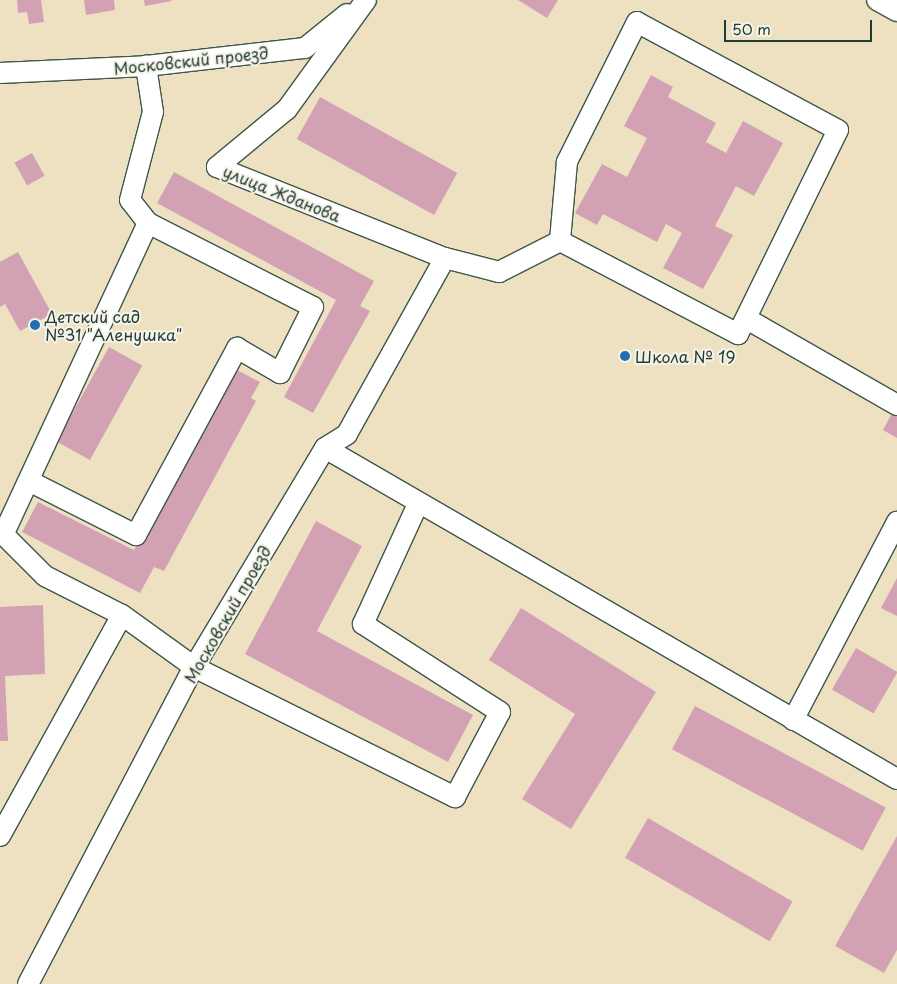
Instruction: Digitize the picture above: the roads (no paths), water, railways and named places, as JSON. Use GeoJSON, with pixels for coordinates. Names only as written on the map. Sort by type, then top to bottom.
{"type":"FeatureCollection","features":[{"type":"Feature","properties":{"kind":"street","name":"Московский проезд"},"geometry":{"type":"LineString","coordinates":[[0,74],[146,66],[305,48],[365,0]]}},
{"type":"Feature","properties":{"kind":"street","name":"улица Жданова"},"geometry":{"type":"LineString","coordinates":[[365,0],[287,110],[217,167],[445,258]]}},
{"type":"Feature","properties":{"kind":"street"},"geometry":{"type":"LineString","coordinates":[[877,0],[897,11]]}},
{"type":"Feature","properties":{"kind":"street"},"geometry":{"type":"LineString","coordinates":[[637,22],[838,130],[738,334],[560,241],[567,162],[637,22]]}},
{"type":"Feature","properties":{"kind":"street"},"geometry":{"type":"LineString","coordinates":[[28,481],[136,535],[237,348],[280,373],[313,307],[148,223],[130,200],[153,112],[146,66]]}},
{"type":"Feature","properties":{"kind":"street"},"geometry":{"type":"LineString","coordinates":[[148,223],[28,481],[2,532],[45,576],[122,615],[194,667],[456,798],[500,712],[362,624],[418,504]]}},
{"type":"Feature","properties":{"kind":"street"},"geometry":{"type":"LineString","coordinates":[[445,258],[499,272],[560,241]]}},
{"type":"Feature","properties":{"kind":"street","name":"Московский проезд"},"geometry":{"type":"LineString","coordinates":[[28,984],[194,667],[325,448],[347,434],[445,258]]}},
{"type":"Feature","properties":{"kind":"street"},"geometry":{"type":"LineString","coordinates":[[747,319],[897,405]]}},
{"type":"Feature","properties":{"kind":"street"},"geometry":{"type":"LineString","coordinates":[[325,448],[418,504],[897,779]]}},
{"type":"Feature","properties":{"kind":"street"},"geometry":{"type":"LineString","coordinates":[[792,720],[897,522]]}},
{"type":"Feature","properties":{"kind":"street"},"geometry":{"type":"LineString","coordinates":[[0,836],[122,615]]}},
{"type":"Feature","properties":{"kind":"place","name":"Детский сад №31 \"Аленушка\""},"geometry":{"type":"Point","coordinates":[35,325]}},
{"type":"Feature","properties":{"kind":"place","name":"Школа № 19"},"geometry":{"type":"Point","coordinates":[625,356]}}]}
